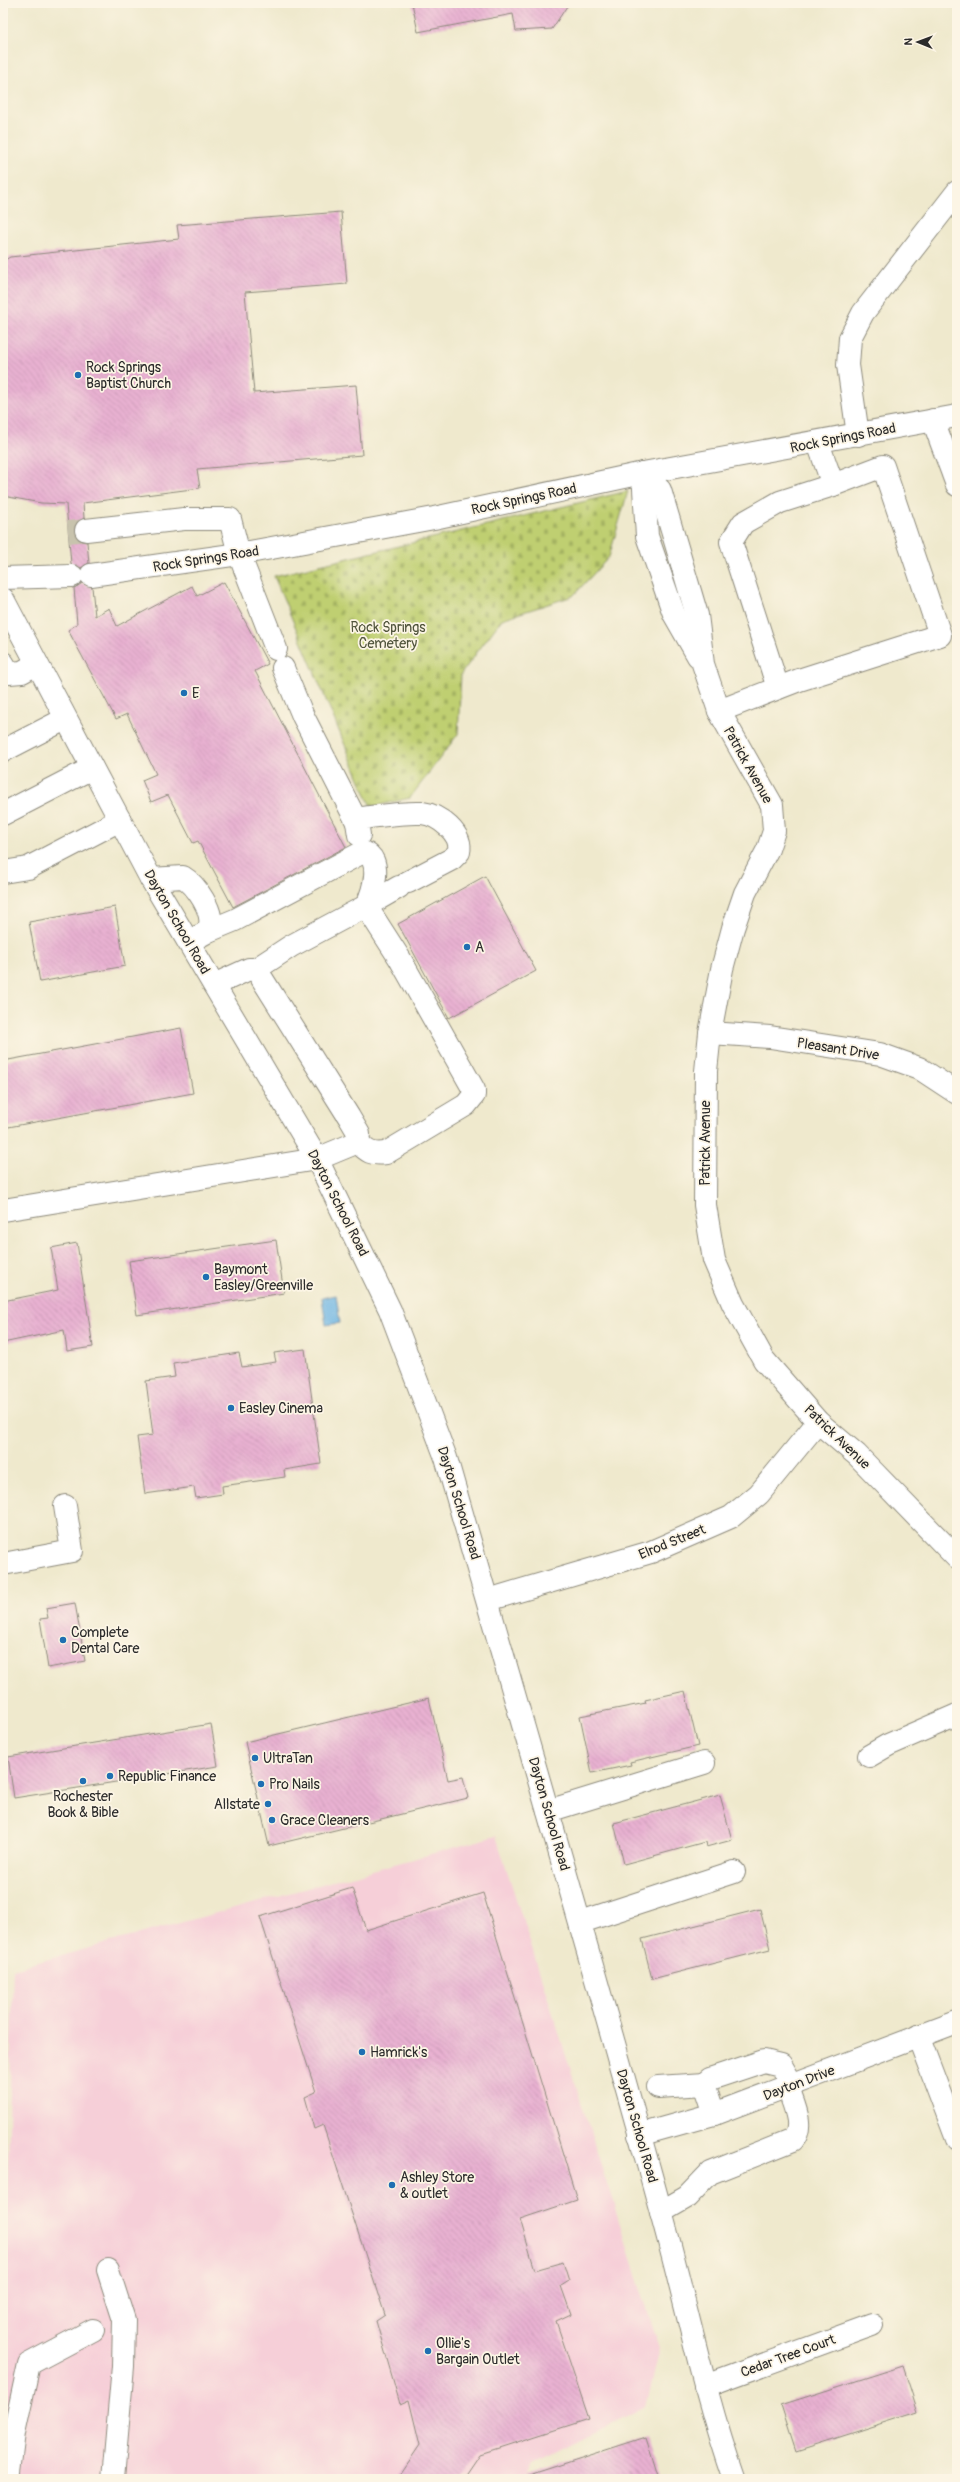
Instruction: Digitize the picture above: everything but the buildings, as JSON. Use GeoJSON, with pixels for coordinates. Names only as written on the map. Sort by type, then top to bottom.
{"type":"FeatureCollection","features":[{"type":"Feature","properties":{"kind":"street"},"geometry":{"type":"LineString","coordinates":[[858,435],[848,365],[850,338],[863,313],[957,192]]}},
{"type":"Feature","properties":{"kind":"street","name":"Rock Springs Road"},"geometry":{"type":"LineString","coordinates":[[3,578],[82,576],[239,554],[434,518],[643,473],[818,443],[957,416]]}},
{"type":"Feature","properties":{"kind":"street"},"geometry":{"type":"LineString","coordinates":[[933,420],[957,485]]}},
{"type":"Feature","properties":{"kind":"street"},"geometry":{"type":"LineString","coordinates":[[818,443],[833,485]]}},
{"type":"Feature","properties":{"kind":"street"},"geometry":{"type":"LineString","coordinates":[[719,710],[778,688],[940,636],[882,466],[774,506],[743,523],[731,542],[778,688]]}},
{"type":"Feature","properties":{"kind":"street","name":"Patrick Avenue"},"geometry":{"type":"LineString","coordinates":[[643,473],[660,490],[697,615],[703,664],[719,710],[772,805],[774,831],[768,849],[745,893],[733,928],[710,1033],[706,1079],[705,1205],[714,1260],[733,1304],[764,1360],[818,1422],[857,1455],[957,1558]]}},
{"type":"Feature","properties":{"kind":"street"},"geometry":{"type":"LineString","coordinates":[[86,530],[184,519],[230,519],[239,554],[302,716],[375,868],[372,896],[366,906]]}},
{"type":"Feature","properties":{"kind":"street","name":"Dayton School Road"},"geometry":{"type":"LineString","coordinates":[[3,599],[65,719],[151,879],[317,1159],[387,1303],[402,1340],[446,1458],[488,1600],[661,2212],[714,2424],[734,2479]]}},
{"type":"Feature","properties":{"kind":"street"},"geometry":{"type":"LineString","coordinates":[[5,671],[22,672],[36,664]]}},
{"type":"Feature","properties":{"kind":"street"},"geometry":{"type":"LineString","coordinates":[[3,751],[65,719]]}},
{"type":"Feature","properties":{"kind":"street"},"geometry":{"type":"LineString","coordinates":[[3,814],[92,768]]}},
{"type":"Feature","properties":{"kind":"street"},"geometry":{"type":"LineString","coordinates":[[187,942],[235,920],[360,834],[422,813],[433,816],[456,834],[460,842],[460,852],[452,859],[403,884],[366,906],[291,946],[256,969],[249,969],[214,985]]}},
{"type":"Feature","properties":{"kind":"street"},"geometry":{"type":"LineString","coordinates":[[3,872],[28,868],[120,820]]}},
{"type":"Feature","properties":{"kind":"street"},"geometry":{"type":"LineString","coordinates":[[151,879],[178,876],[189,880],[207,906],[210,923],[206,932]]}},
{"type":"Feature","properties":{"kind":"street"},"geometry":{"type":"LineString","coordinates":[[256,969],[349,1117],[359,1134],[358,1142],[367,1152],[375,1154],[386,1153],[466,1105],[474,1095],[474,1090],[400,959],[366,906]]}},
{"type":"Feature","properties":{"kind":"street","name":"Pleasant Drive"},"geometry":{"type":"LineString","coordinates":[[710,1033],[770,1038],[880,1054],[919,1068],[957,1093]]}},
{"type":"Feature","properties":{"kind":"street"},"geometry":{"type":"LineString","coordinates":[[3,1210],[317,1159],[358,1142]]}},
{"type":"Feature","properties":{"kind":"street","name":"Elrod Street"},"geometry":{"type":"LineString","coordinates":[[488,1600],[651,1552],[731,1517],[759,1494],[818,1422]]}},
{"type":"Feature","properties":{"kind":"street"},"geometry":{"type":"LineString","coordinates":[[3,1564],[72,1551],[65,1506]]}},
{"type":"Feature","properties":{"kind":"street"},"geometry":{"type":"LineString","coordinates":[[869,1756],[888,1745],[957,1715]]}},
{"type":"Feature","properties":{"kind":"street"},"geometry":{"type":"LineString","coordinates":[[548,1812],[704,1763]]}},
{"type":"Feature","properties":{"kind":"street"},"geometry":{"type":"LineString","coordinates":[[580,1922],[734,1872]]}},
{"type":"Feature","properties":{"kind":"street","name":"Dayton Drive"},"geometry":{"type":"LineString","coordinates":[[638,2135],[714,2114],[790,2087],[957,2022]]}},
{"type":"Feature","properties":{"kind":"street"},"geometry":{"type":"LineString","coordinates":[[918,2036],[957,2140]]}},
{"type":"Feature","properties":{"kind":"street"},"geometry":{"type":"LineString","coordinates":[[658,2087],[704,2084],[710,2079],[764,2061],[781,2065],[790,2087],[798,2126],[798,2134],[793,2140],[710,2173],[687,2197],[661,2212]]}},
{"type":"Feature","properties":{"kind":"street"},"geometry":{"type":"LineString","coordinates":[[704,2084],[714,2114]]}},
{"type":"Feature","properties":{"kind":"street"},"geometry":{"type":"LineString","coordinates":[[108,2270],[124,2320],[123,2366],[113,2479]]}},
{"type":"Feature","properties":{"kind":"street","name":"Cedar Tree Court"},"geometry":{"type":"LineString","coordinates":[[705,2386],[872,2326]]}},
{"type":"Feature","properties":{"kind":"street"},"geometry":{"type":"LineString","coordinates":[[8,2479],[14,2432],[28,2364],[93,2330]]}},
{"type":"Feature","properties":{"kind":"shaded area"},"geometry":{"type":"Polygon","coordinates":[[[496,1836],[660,2349],[646,2406],[531,2465],[524,2479],[3,2479],[3,2368],[13,1969],[496,1836]]]}},
{"type":"Feature","properties":{"kind":"green space","name":"Rock Springs Cemetery"},"geometry":{"type":"Polygon","coordinates":[[[628,491],[609,557],[573,596],[502,619],[461,674],[458,734],[410,798],[371,807],[274,576],[628,491]]]}},
{"type":"Feature","properties":{"kind":"water"},"geometry":{"type":"Polygon","coordinates":[[[336,1295],[340,1323],[326,1325],[322,1298],[336,1295]]]}},
{"type":"Feature","properties":{"kind":"tunnel"},"geometry":{"type":"LineString","coordinates":[[68,532],[86,530]]}},
{"type":"Feature","properties":{"kind":"place","name":"Rock Springs Baptist Church"},"geometry":{"type":"Point","coordinates":[78,375]}},
{"type":"Feature","properties":{"kind":"place","name":"E"},"geometry":{"type":"Point","coordinates":[184,693]}},
{"type":"Feature","properties":{"kind":"place","name":"A"},"geometry":{"type":"Point","coordinates":[467,947]}},
{"type":"Feature","properties":{"kind":"place","name":"Baymont Easley/Greenville"},"geometry":{"type":"Point","coordinates":[206,1277]}},
{"type":"Feature","properties":{"kind":"place","name":"Easley Cinema"},"geometry":{"type":"Point","coordinates":[231,1408]}},
{"type":"Feature","properties":{"kind":"place","name":"Complete Dental Care"},"geometry":{"type":"Point","coordinates":[63,1640]}},
{"type":"Feature","properties":{"kind":"place","name":"UltraTan"},"geometry":{"type":"Point","coordinates":[255,1758]}},
{"type":"Feature","properties":{"kind":"place","name":"Republic Finance"},"geometry":{"type":"Point","coordinates":[110,1776]}},
{"type":"Feature","properties":{"kind":"place","name":"Rochester Book & Bible"},"geometry":{"type":"Point","coordinates":[83,1781]}},
{"type":"Feature","properties":{"kind":"place","name":"Pro Nails"},"geometry":{"type":"Point","coordinates":[261,1784]}},
{"type":"Feature","properties":{"kind":"place","name":"Allstate"},"geometry":{"type":"Point","coordinates":[268,1804]}},
{"type":"Feature","properties":{"kind":"place","name":"Grace Cleaners"},"geometry":{"type":"Point","coordinates":[272,1820]}},
{"type":"Feature","properties":{"kind":"place","name":"Hamrick's"},"geometry":{"type":"Point","coordinates":[362,2052]}},
{"type":"Feature","properties":{"kind":"place","name":"Ashley Store & outlet"},"geometry":{"type":"Point","coordinates":[392,2185]}},
{"type":"Feature","properties":{"kind":"place","name":"Ollie's Bargain Outlet"},"geometry":{"type":"Point","coordinates":[428,2351]}}]}
